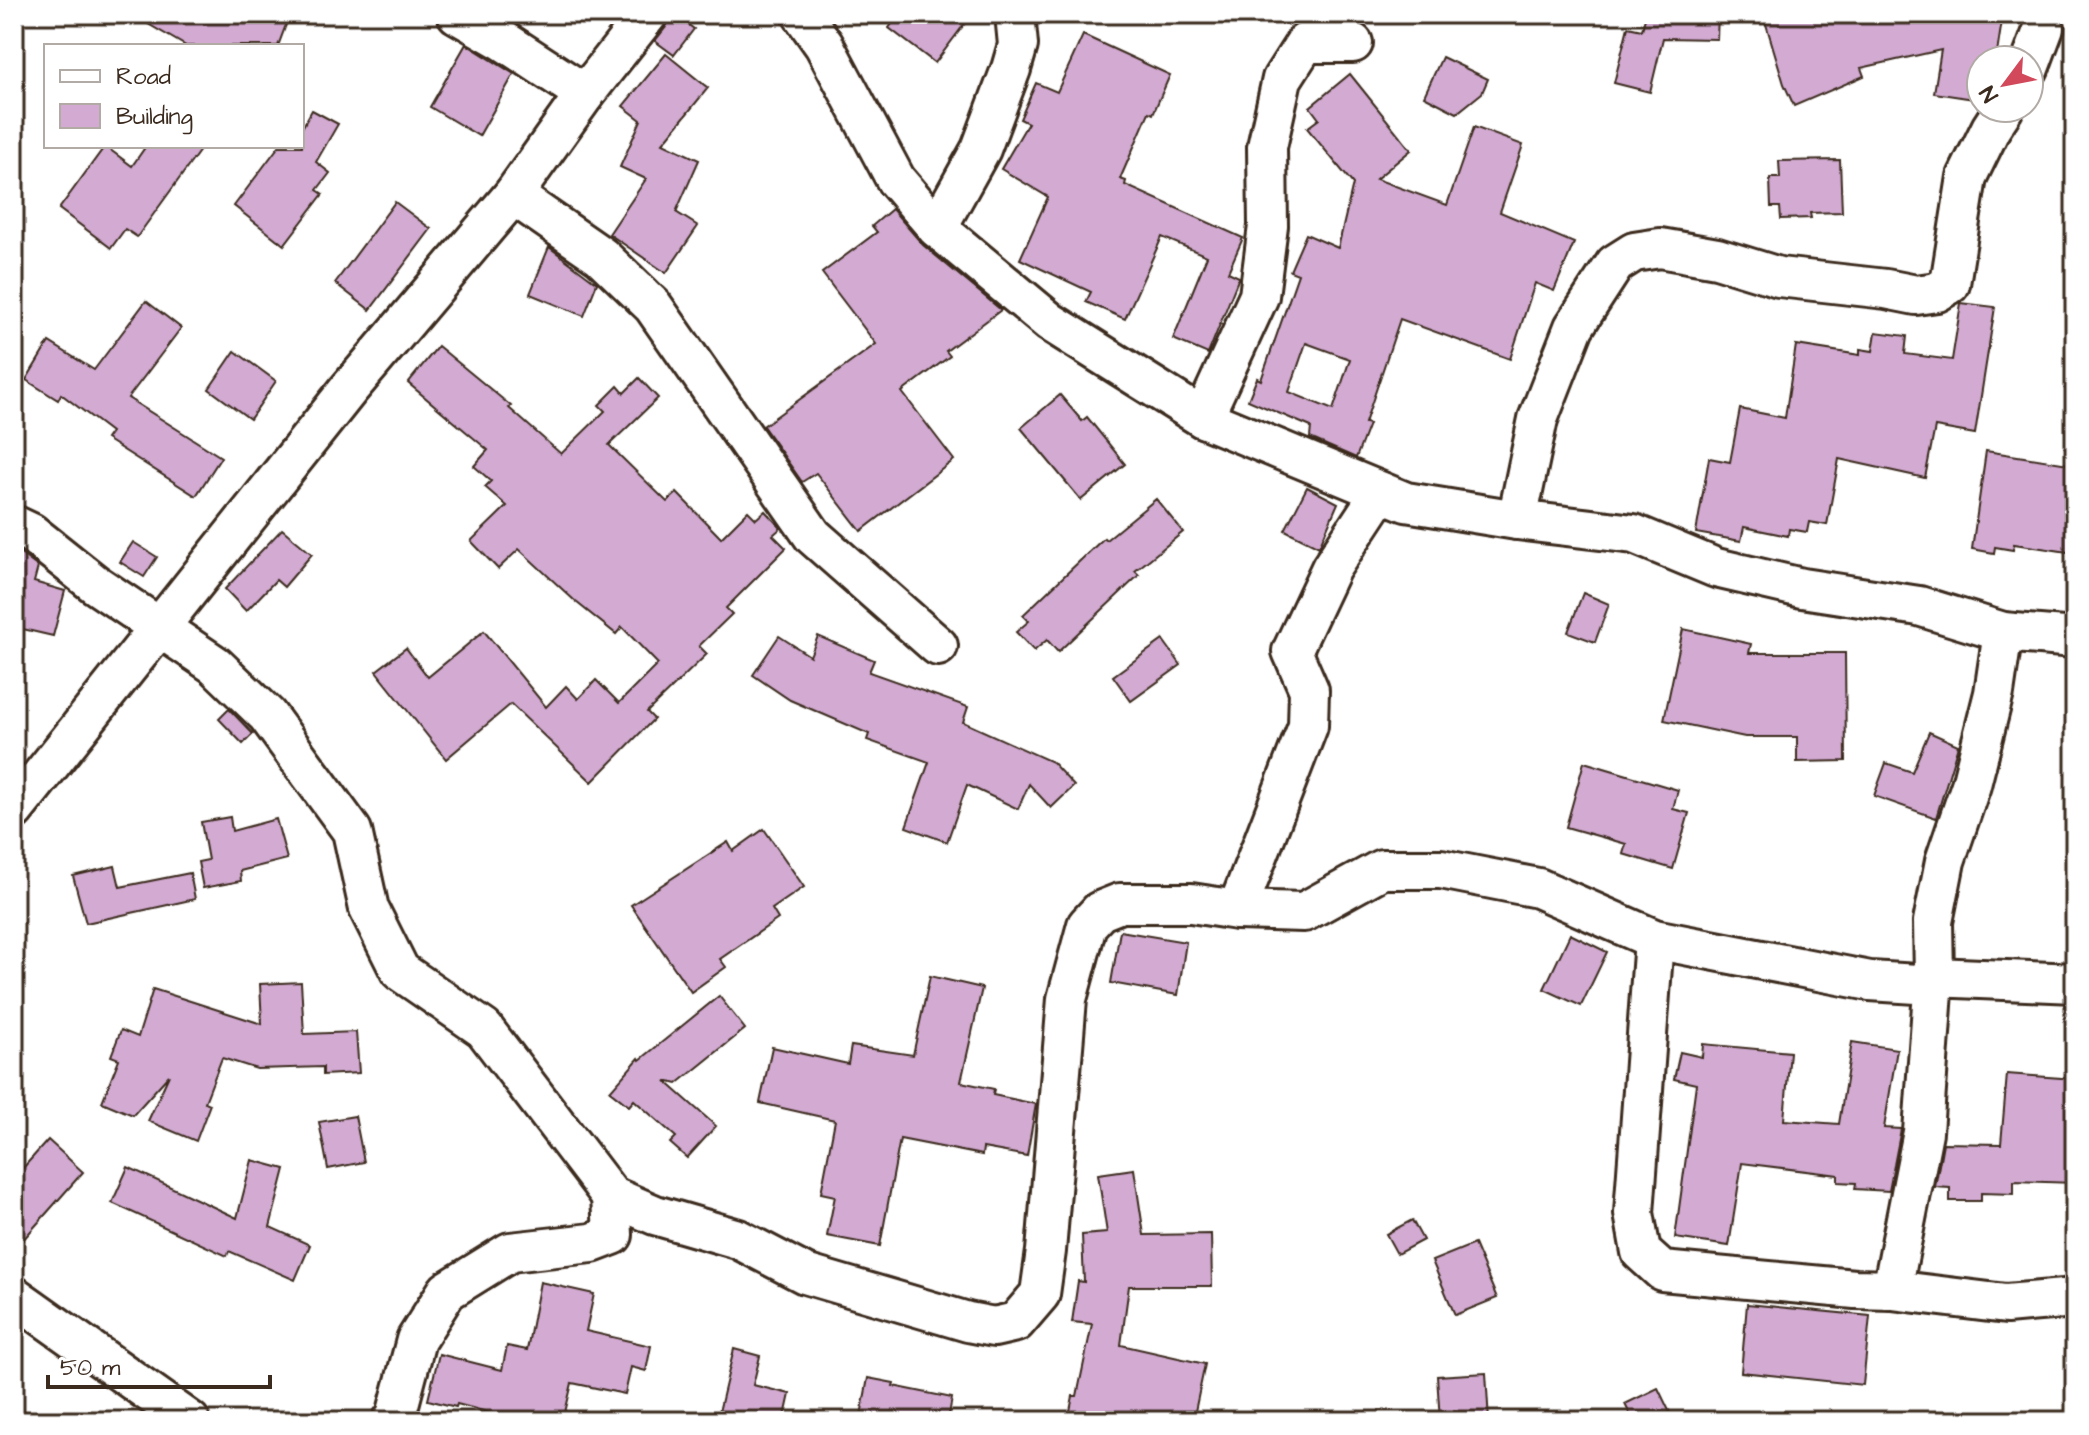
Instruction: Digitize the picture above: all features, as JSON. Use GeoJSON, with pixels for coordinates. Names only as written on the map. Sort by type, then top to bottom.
{"type":"FeatureCollection","features":[{"type":"Feature","properties":{"kind":"street"},"geometry":{"type":"LineString","coordinates":[[457,14],[585,94]]}},
{"type":"Feature","properties":{"kind":"street"},"geometry":{"type":"LineString","coordinates":[[14,810],[349,389],[513,195],[585,94],[648,14]]}},
{"type":"Feature","properties":{"kind":"street"},"geometry":{"type":"LineString","coordinates":[[802,14],[824,45],[896,180],[937,228],[1050,322],[1203,418],[1406,502],[1634,534],[1716,568],[1802,588],[1919,606],[2003,632],[2075,638]]}},
{"type":"Feature","properties":{"kind":"street"},"geometry":{"type":"LineString","coordinates":[[937,228],[981,149],[1011,69],[1018,45],[1015,14]]}},
{"type":"Feature","properties":{"kind":"street"},"geometry":{"type":"LineString","coordinates":[[2038,44],[2044,28],[2043,14]]}},
{"type":"Feature","properties":{"kind":"street"},"geometry":{"type":"LineString","coordinates":[[1203,418],[1259,296],[1268,226],[1267,147],[1282,79],[1305,43],[1353,43]]}},
{"type":"Feature","properties":{"kind":"street"},"geometry":{"type":"LineString","coordinates":[[1517,520],[1538,419],[1574,327],[1615,264],[1634,252],[1660,248],[1717,258],[1779,277],[1916,295],[1937,292],[1950,284],[1967,177],[1994,124]]}},
{"type":"Feature","properties":{"kind":"street"},"geometry":{"type":"LineString","coordinates":[[513,195],[601,256],[653,306],[813,536],[938,646]]}},
{"type":"Feature","properties":{"kind":"street"},"geometry":{"type":"LineString","coordinates":[[1237,910],[1308,726],[1309,690],[1292,651],[1331,568],[1381,492]]}},
{"type":"Feature","properties":{"kind":"street"},"geometry":{"type":"LineString","coordinates":[[14,525],[31,533],[95,584],[215,665],[267,715],[352,831],[369,909],[400,971],[484,1029],[611,1196],[655,1215],[738,1239],[805,1274],[968,1322],[994,1327],[1016,1322],[1040,1294],[1067,999],[1087,925],[1100,911],[1120,903],[1191,903],[1237,910],[1304,912],[1382,869],[1441,869],[1538,888],[1654,939],[1870,981],[1917,984],[1934,977],[2075,983]]}},
{"type":"Feature","properties":{"kind":"street"},"geometry":{"type":"LineString","coordinates":[[1892,1290],[1923,1132],[1934,977],[1933,922],[1945,861],[1971,785],[1994,693],[2003,632]]}},
{"type":"Feature","properties":{"kind":"street"},"geometry":{"type":"LineString","coordinates":[[1654,939],[1634,1213],[1641,1252],[1662,1271],[1892,1290],[2006,1304],[2075,1298]]}},
{"type":"Feature","properties":{"kind":"street"},"geometry":{"type":"LineString","coordinates":[[392,1421],[396,1416],[416,1340],[447,1291],[510,1252],[592,1243],[613,1235],[611,1196]]}},
{"type":"Feature","properties":{"kind":"street"},"geometry":{"type":"LineString","coordinates":[[14,1296],[190,1421]]}},
{"type":"Feature","properties":{"kind":"building"},"geometry":{"type":"Polygon","coordinates":[[[131,14],[290,14],[279,44],[183,44],[131,14]]]}},
{"type":"Feature","properties":{"kind":"building"},"geometry":{"type":"Polygon","coordinates":[[[674,14],[694,29],[674,55],[655,41],[666,27],[670,15],[674,14]]]}},
{"type":"Feature","properties":{"kind":"building"},"geometry":{"type":"Polygon","coordinates":[[[899,14],[972,14],[935,63],[889,28],[899,14]]]}},
{"type":"Feature","properties":{"kind":"building"},"geometry":{"type":"Polygon","coordinates":[[[1646,14],[1718,14],[1717,39],[1663,38],[1650,92],[1614,83],[1628,27],[1642,30],[1646,14]]]}},
{"type":"Feature","properties":{"kind":"building"},"geometry":{"type":"Polygon","coordinates":[[[1763,14],[2003,14],[1998,44],[1965,44],[1965,98],[1934,93],[1941,50],[1861,68],[1864,76],[1794,106],[1784,84],[1763,14]]]}},
{"type":"Feature","properties":{"kind":"building"},"geometry":{"type":"Polygon","coordinates":[[[1083,35],[1170,75],[1153,114],[1149,112],[1120,179],[1126,181],[1125,185],[1243,238],[1228,272],[1239,277],[1208,354],[1173,339],[1207,256],[1162,237],[1125,319],[1086,302],[1091,292],[1020,259],[1048,197],[1001,169],[1028,123],[1020,119],[1036,83],[1057,92],[1083,35]]]}},
{"type":"Feature","properties":{"kind":"building"},"geometry":{"type":"Polygon","coordinates":[[[466,44],[514,74],[479,136],[430,107],[466,44]]]}},
{"type":"Feature","properties":{"kind":"building"},"geometry":{"type":"Polygon","coordinates":[[[666,54],[708,88],[663,143],[699,160],[676,212],[698,226],[666,273],[609,234],[646,179],[620,167],[641,120],[623,106],[666,54]]]}},
{"type":"Feature","properties":{"kind":"building"},"geometry":{"type":"Polygon","coordinates":[[[1442,57],[1488,79],[1482,93],[1457,113],[1424,96],[1442,57]]]}},
{"type":"Feature","properties":{"kind":"building"},"geometry":{"type":"Polygon","coordinates":[[[1350,74],[1411,150],[1376,179],[1447,205],[1474,127],[1523,145],[1500,212],[1574,243],[1554,291],[1535,283],[1510,359],[1400,319],[1356,458],[1310,438],[1311,427],[1248,400],[1257,378],[1261,380],[1298,274],[1290,271],[1306,234],[1338,248],[1353,184],[1307,128],[1319,119],[1310,107],[1350,74]],[[1306,343],[1289,392],[1333,410],[1350,359],[1306,343]]]}},
{"type":"Feature","properties":{"kind":"building"},"geometry":{"type":"Polygon","coordinates":[[[312,110],[338,124],[316,162],[330,173],[317,190],[323,194],[284,245],[234,206],[278,148],[304,148],[304,124],[312,110]]]}},
{"type":"Feature","properties":{"kind":"building"},"geometry":{"type":"Polygon","coordinates":[[[104,148],[132,166],[145,148],[202,148],[137,237],[125,229],[111,248],[59,209],[104,148]]]}},
{"type":"Feature","properties":{"kind":"building"},"geometry":{"type":"Polygon","coordinates":[[[1840,160],[1842,212],[1810,213],[1811,218],[1781,219],[1780,207],[1771,207],[1770,178],[1780,178],[1779,161],[1840,160]]]}},
{"type":"Feature","properties":{"kind":"building"},"geometry":{"type":"Polygon","coordinates":[[[395,202],[431,229],[370,310],[335,283],[395,202]]]}},
{"type":"Feature","properties":{"kind":"building"},"geometry":{"type":"Polygon","coordinates":[[[892,209],[923,245],[1001,310],[946,351],[950,356],[902,392],[954,460],[861,531],[816,473],[802,482],[763,426],[876,344],[822,273],[877,232],[872,226],[892,209]]]}},
{"type":"Feature","properties":{"kind":"building"},"geometry":{"type":"Polygon","coordinates":[[[549,247],[597,283],[584,316],[530,294],[549,247]]]}},
{"type":"Feature","properties":{"kind":"building"},"geometry":{"type":"Polygon","coordinates":[[[146,301],[181,328],[128,398],[221,457],[196,496],[106,439],[111,432],[61,394],[58,400],[26,380],[49,342],[94,370],[146,301]]]}},
{"type":"Feature","properties":{"kind":"building"},"geometry":{"type":"Polygon","coordinates":[[[1961,303],[1995,307],[1975,434],[1935,427],[1925,478],[1839,459],[1827,525],[1809,522],[1807,532],[1789,529],[1788,536],[1744,527],[1741,541],[1696,533],[1709,458],[1730,462],[1740,409],[1785,418],[1796,345],[1860,355],[1860,349],[1873,351],[1876,332],[1907,336],[1905,354],[1952,360],[1961,303]]]}},
{"type":"Feature","properties":{"kind":"building"},"geometry":{"type":"Polygon","coordinates":[[[438,346],[511,406],[509,408],[561,454],[605,411],[599,405],[618,386],[624,393],[639,378],[658,398],[609,445],[667,502],[677,493],[721,538],[748,511],[756,519],[765,511],[781,528],[773,535],[786,548],[726,608],[732,614],[699,646],[707,654],[647,712],[654,719],[592,782],[511,704],[446,759],[376,671],[406,648],[428,677],[484,631],[546,707],[566,686],[578,699],[596,680],[619,703],[658,664],[622,627],[616,634],[519,549],[498,569],[471,541],[507,506],[485,487],[491,481],[474,466],[488,450],[408,383],[438,346]]]}},
{"type":"Feature","properties":{"kind":"building"},"geometry":{"type":"Polygon","coordinates":[[[235,351],[276,381],[250,419],[209,389],[235,351]]]}},
{"type":"Feature","properties":{"kind":"building"},"geometry":{"type":"Polygon","coordinates":[[[1060,395],[1082,421],[1087,417],[1125,464],[1081,500],[1021,428],[1060,395]]]}},
{"type":"Feature","properties":{"kind":"building"},"geometry":{"type":"Polygon","coordinates":[[[1986,451],[2075,465],[2075,553],[2014,544],[2013,550],[1995,547],[1994,553],[1972,549],[1986,451]]]}},
{"type":"Feature","properties":{"kind":"building"},"geometry":{"type":"Polygon","coordinates":[[[1307,487],[1338,503],[1319,547],[1285,530],[1307,487]]]}},
{"type":"Feature","properties":{"kind":"building"},"geometry":{"type":"Polygon","coordinates":[[[1156,499],[1183,532],[1135,571],[1139,575],[1058,652],[1047,640],[1034,651],[1016,632],[1029,621],[1023,615],[1104,538],[1106,540],[1156,499]]]}},
{"type":"Feature","properties":{"kind":"building"},"geometry":{"type":"Polygon","coordinates":[[[282,529],[312,554],[284,587],[276,580],[246,611],[225,589],[282,529]]]}},
{"type":"Feature","properties":{"kind":"building"},"geometry":{"type":"Polygon","coordinates":[[[133,542],[157,557],[144,577],[120,562],[133,542]]]}},
{"type":"Feature","properties":{"kind":"building"},"geometry":{"type":"Polygon","coordinates":[[[14,549],[38,567],[34,582],[65,591],[53,636],[14,627],[14,549]]]}},
{"type":"Feature","properties":{"kind":"building"},"geometry":{"type":"Polygon","coordinates":[[[1583,593],[1609,604],[1595,642],[1568,632],[1583,593]]]}},
{"type":"Feature","properties":{"kind":"building"},"geometry":{"type":"Polygon","coordinates":[[[1683,629],[1751,644],[1749,653],[1845,653],[1846,761],[1797,762],[1797,737],[1745,737],[1664,720],[1683,629]]]}},
{"type":"Feature","properties":{"kind":"building"},"geometry":{"type":"Polygon","coordinates":[[[779,636],[810,656],[818,636],[874,660],[869,672],[968,707],[963,722],[1052,762],[1074,786],[1051,808],[1029,784],[1018,809],[967,785],[947,842],[906,827],[929,762],[867,740],[869,734],[790,700],[753,675],[779,636]]]}},
{"type":"Feature","properties":{"kind":"building"},"geometry":{"type":"Polygon","coordinates":[[[1163,640],[1181,665],[1131,701],[1113,676],[1163,640]]]}},
{"type":"Feature","properties":{"kind":"building"},"geometry":{"type":"Polygon","coordinates":[[[229,709],[253,734],[243,744],[219,719],[229,709]]]}},
{"type":"Feature","properties":{"kind":"building"},"geometry":{"type":"Polygon","coordinates":[[[1929,732],[1958,745],[1936,818],[1874,796],[1886,763],[1912,772],[1929,732]]]}},
{"type":"Feature","properties":{"kind":"building"},"geometry":{"type":"Polygon","coordinates":[[[1584,762],[1678,790],[1673,809],[1689,813],[1673,869],[1623,854],[1626,844],[1566,827],[1584,762]]]}},
{"type":"Feature","properties":{"kind":"building"},"geometry":{"type":"Polygon","coordinates":[[[230,817],[232,831],[276,819],[287,859],[240,871],[241,881],[203,888],[198,862],[208,860],[201,822],[230,817]]]}},
{"type":"Feature","properties":{"kind":"building"},"geometry":{"type":"Polygon","coordinates":[[[764,829],[804,887],[772,909],[778,919],[720,959],[726,967],[691,992],[631,905],[728,842],[733,851],[764,829]]]}},
{"type":"Feature","properties":{"kind":"building"},"geometry":{"type":"Polygon","coordinates":[[[115,866],[120,887],[190,873],[195,899],[86,923],[73,876],[115,866]]]}},
{"type":"Feature","properties":{"kind":"building"},"geometry":{"type":"Polygon","coordinates":[[[1120,931],[1186,942],[1178,995],[1111,983],[1120,931]]]}},
{"type":"Feature","properties":{"kind":"building"},"geometry":{"type":"Polygon","coordinates":[[[1570,934],[1607,952],[1581,1006],[1544,989],[1570,934]]]}},
{"type":"Feature","properties":{"kind":"building"},"geometry":{"type":"Polygon","coordinates":[[[930,976],[982,988],[961,1082],[994,1089],[993,1095],[1036,1104],[1027,1156],[983,1148],[982,1155],[900,1139],[880,1246],[827,1236],[835,1196],[821,1193],[835,1120],[760,1103],[772,1047],[848,1064],[851,1046],[913,1055],[930,976]]]}},
{"type":"Feature","properties":{"kind":"building"},"geometry":{"type":"Polygon","coordinates":[[[301,982],[304,1034],[356,1032],[359,1073],[323,1075],[323,1067],[257,1069],[222,1058],[205,1102],[210,1104],[196,1141],[148,1121],[169,1075],[133,1115],[102,1102],[119,1059],[111,1056],[121,1030],[138,1037],[153,989],[262,1024],[260,984],[301,982]]]}},
{"type":"Feature","properties":{"kind":"building"},"geometry":{"type":"Polygon","coordinates":[[[719,996],[745,1029],[677,1084],[665,1081],[716,1126],[687,1158],[670,1143],[676,1137],[634,1100],[629,1106],[610,1091],[639,1058],[719,996]]]}},
{"type":"Feature","properties":{"kind":"building"},"geometry":{"type":"Polygon","coordinates":[[[1852,1042],[1897,1049],[1884,1128],[1901,1129],[1889,1191],[1855,1189],[1856,1183],[1838,1182],[1838,1175],[1742,1163],[1729,1246],[1675,1238],[1696,1084],[1674,1079],[1680,1052],[1702,1057],[1703,1044],[1790,1052],[1784,1120],[1839,1124],[1852,1042]]]}},
{"type":"Feature","properties":{"kind":"building"},"geometry":{"type":"Polygon","coordinates":[[[2007,1074],[2075,1079],[2075,1183],[2014,1181],[2014,1194],[1981,1193],[1981,1201],[1950,1201],[1950,1188],[1935,1187],[1943,1143],[2001,1144],[2007,1074]]]}},
{"type":"Feature","properties":{"kind":"building"},"geometry":{"type":"Polygon","coordinates":[[[355,1116],[364,1162],[328,1169],[319,1122],[355,1116]]]}},
{"type":"Feature","properties":{"kind":"building"},"geometry":{"type":"Polygon","coordinates":[[[48,1140],[83,1172],[14,1250],[14,1178],[48,1140]]]}},
{"type":"Feature","properties":{"kind":"building"},"geometry":{"type":"Polygon","coordinates":[[[252,1160],[285,1169],[270,1227],[310,1245],[295,1280],[229,1251],[227,1256],[112,1203],[128,1167],[237,1218],[252,1160]]]}},
{"type":"Feature","properties":{"kind":"building"},"geometry":{"type":"Polygon","coordinates":[[[1134,1169],[1144,1235],[1211,1234],[1212,1286],[1129,1286],[1121,1345],[1205,1364],[1193,1421],[1068,1421],[1073,1396],[1077,1396],[1092,1324],[1072,1322],[1078,1281],[1084,1282],[1082,1235],[1107,1233],[1098,1174],[1134,1169]]]}},
{"type":"Feature","properties":{"kind":"building"},"geometry":{"type":"Polygon","coordinates":[[[1412,1220],[1423,1240],[1397,1254],[1386,1234],[1412,1220]]]}},
{"type":"Feature","properties":{"kind":"building"},"geometry":{"type":"Polygon","coordinates":[[[1474,1244],[1497,1298],[1455,1315],[1432,1261],[1474,1244]]]}},
{"type":"Feature","properties":{"kind":"building"},"geometry":{"type":"Polygon","coordinates":[[[540,1282],[594,1294],[586,1331],[651,1346],[646,1371],[631,1367],[625,1394],[572,1383],[563,1421],[500,1421],[502,1416],[428,1400],[439,1354],[502,1370],[507,1346],[527,1350],[540,1282]]]}},
{"type":"Feature","properties":{"kind":"building"},"geometry":{"type":"Polygon","coordinates":[[[1747,1304],[1870,1316],[1863,1385],[1741,1372],[1747,1304]]]}},
{"type":"Feature","properties":{"kind":"building"},"geometry":{"type":"Polygon","coordinates":[[[734,1349],[760,1356],[753,1385],[790,1394],[784,1421],[754,1421],[719,1412],[734,1349]]]}},
{"type":"Feature","properties":{"kind":"building"},"geometry":{"type":"Polygon","coordinates":[[[1486,1373],[1489,1421],[1440,1421],[1437,1376],[1486,1373]]]}},
{"type":"Feature","properties":{"kind":"building"},"geometry":{"type":"Polygon","coordinates":[[[868,1378],[952,1398],[948,1421],[860,1421],[868,1378]]]}},
{"type":"Feature","properties":{"kind":"building"},"geometry":{"type":"Polygon","coordinates":[[[1658,1388],[1674,1421],[1633,1421],[1625,1404],[1658,1388]]]}}]}
